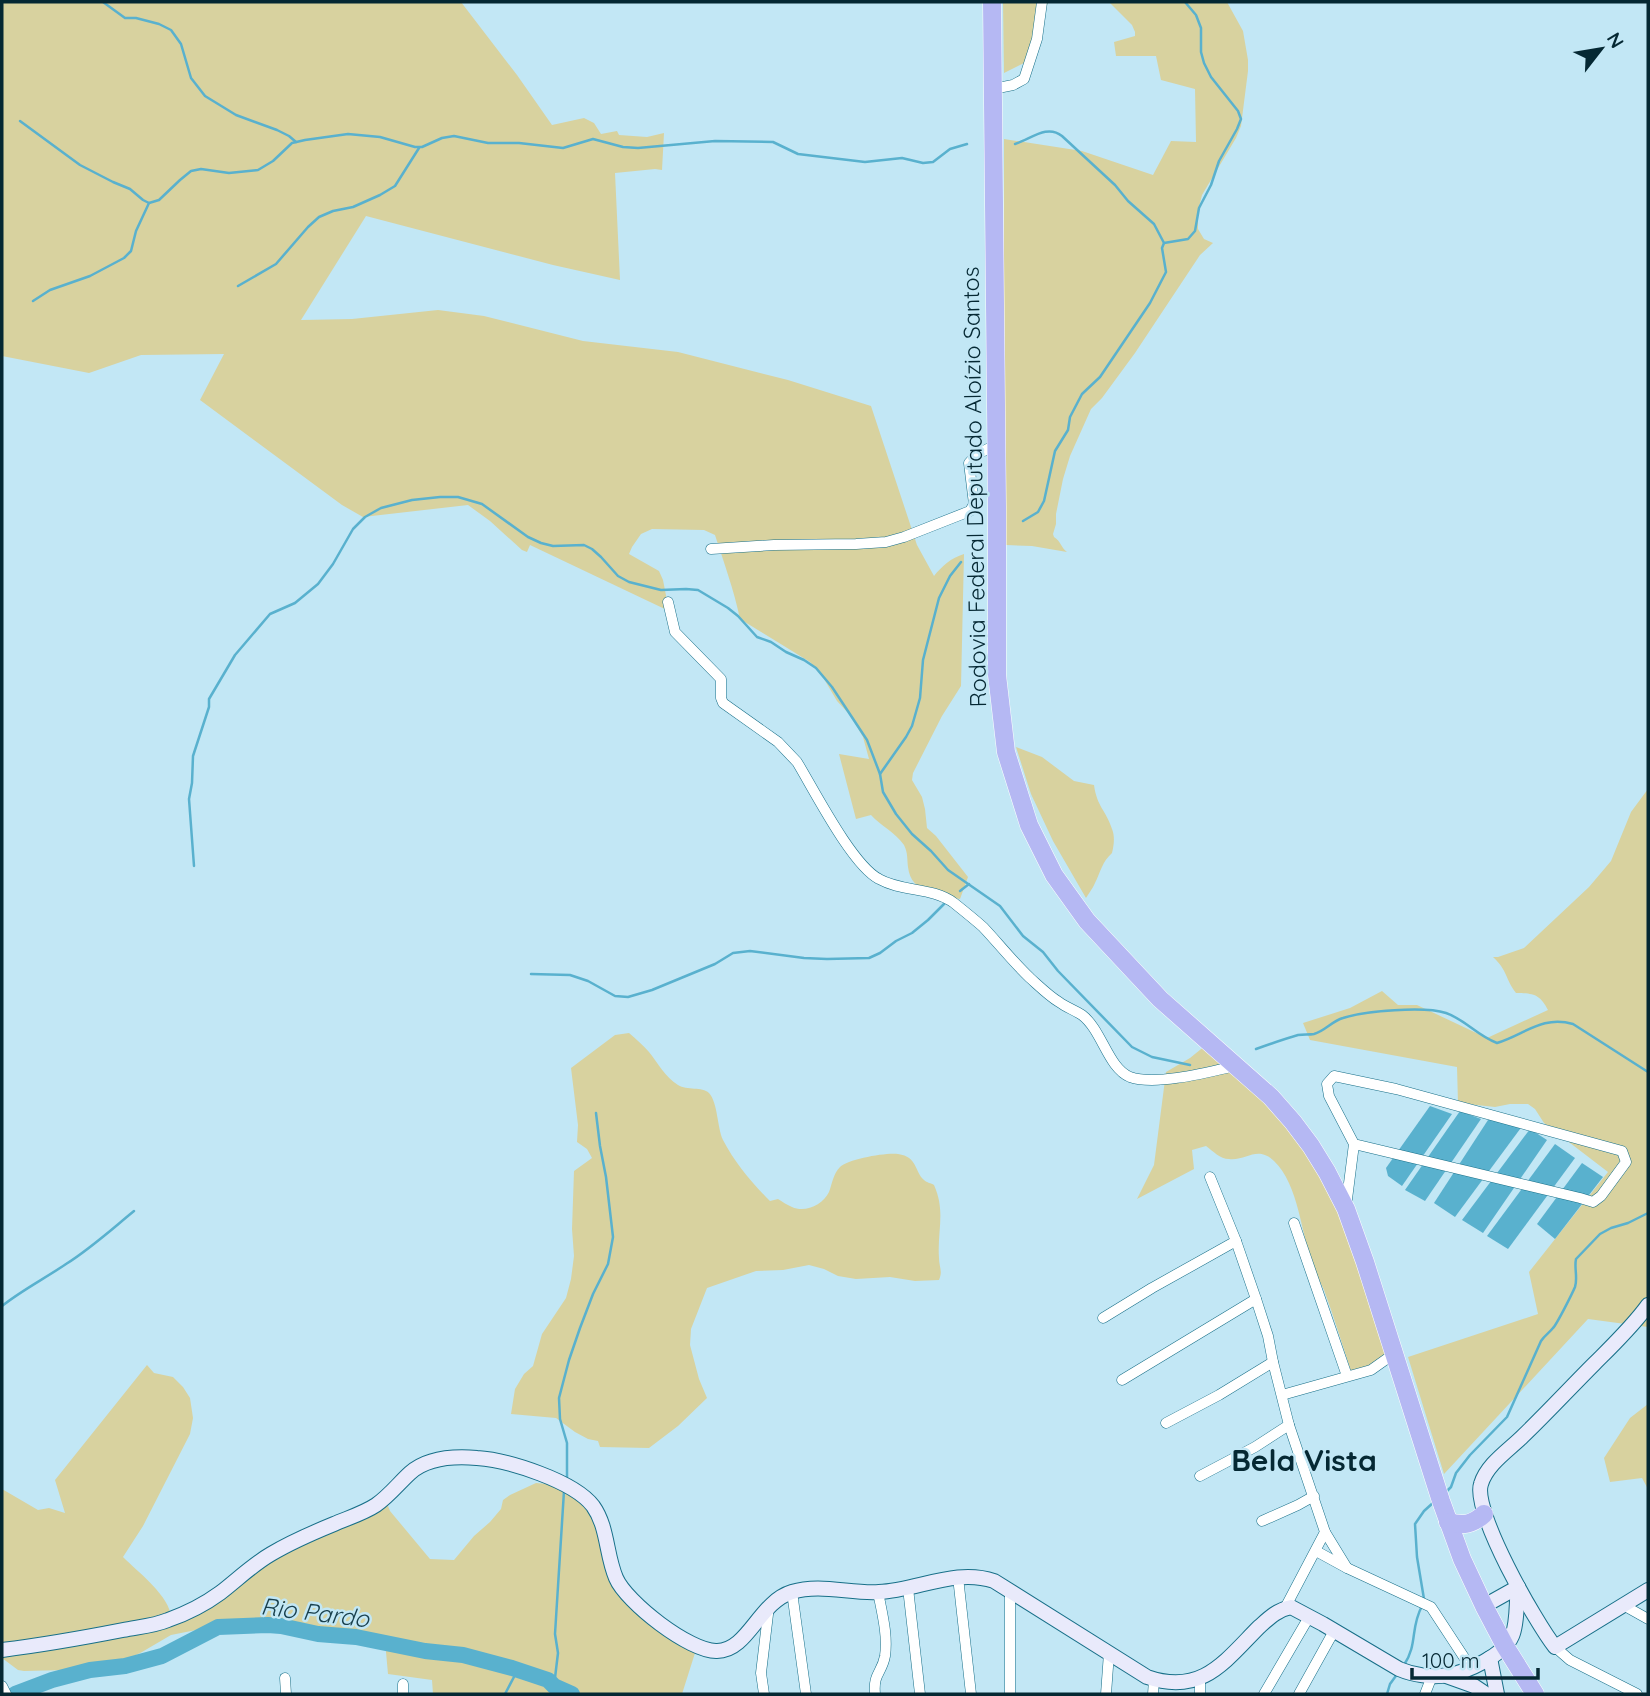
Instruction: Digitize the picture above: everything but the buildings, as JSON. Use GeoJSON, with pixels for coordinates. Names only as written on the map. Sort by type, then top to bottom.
{"type":"FeatureCollection","features":[{"type":"Feature","properties":{"kind":"highway","name":"Rodovia Federal Deputado Aloízio Santos"},"geometry":{"type":"LineString","coordinates":[[992,2],[997,675],[1006,751],[1028,825],[1054,875],[1087,921],[1160,999],[1270,1097],[1311,1146],[1346,1209],[1462,1559],[1483,1605],[1535,1694]]}},
{"type":"Feature","properties":{"kind":"highway"},"geometry":{"type":"LineString","coordinates":[[1448,1522],[1464,1525],[1484,1514]]}},
{"type":"Feature","properties":{"kind":"street"},"geometry":{"type":"LineString","coordinates":[[993,89],[1013,85],[1024,79],[1037,39],[1042,2]]}},
{"type":"Feature","properties":{"kind":"street"},"geometry":{"type":"LineString","coordinates":[[711,549],[872,543],[904,537],[970,511],[974,499],[969,463],[976,454],[997,444]]}},
{"type":"Feature","properties":{"kind":"street"},"geometry":{"type":"LineString","coordinates":[[668,602],[675,632],[721,679],[723,703],[788,751],[842,838],[870,874],[888,884],[937,895],[953,903],[981,925],[1029,977],[1057,1001],[1085,1017],[1119,1069],[1126,1075],[1155,1079],[1236,1066]]}},
{"type":"Feature","properties":{"kind":"street"},"geometry":{"type":"LineString","coordinates":[[1346,1209],[1354,1144],[1329,1096],[1326,1084],[1334,1076],[1396,1089],[1622,1151],[1626,1162],[1601,1196],[1593,1202],[1354,1144]]}},
{"type":"Feature","properties":{"kind":"street"},"geometry":{"type":"LineString","coordinates":[[1210,1177],[1236,1241],[1268,1336],[1289,1425],[1325,1532],[1347,1568]]}},
{"type":"Feature","properties":{"kind":"street"},"geometry":{"type":"LineString","coordinates":[[1294,1223],[1347,1376]]}},
{"type":"Feature","properties":{"kind":"street"},"geometry":{"type":"LineString","coordinates":[[1103,1318],[1236,1241]]}},
{"type":"Feature","properties":{"kind":"street"},"geometry":{"type":"LineString","coordinates":[[1122,1380],[1256,1299]]}},
{"type":"Feature","properties":{"kind":"street"},"geometry":{"type":"LineString","coordinates":[[1637,1694],[1570,1660],[1555,1647],[1540,1628],[1518,1587],[1484,1514],[1480,1497],[1481,1484],[1496,1461],[1549,1410],[1648,1305]]}},
{"type":"Feature","properties":{"kind":"street"},"geometry":{"type":"LineString","coordinates":[[1282,1395],[1371,1370],[1395,1353]]}},
{"type":"Feature","properties":{"kind":"street"},"geometry":{"type":"LineString","coordinates":[[1166,1423],[1273,1362]]}},
{"type":"Feature","properties":{"kind":"street"},"geometry":{"type":"LineString","coordinates":[[1200,1476],[1255,1447],[1289,1425]]}},
{"type":"Feature","properties":{"kind":"street"},"geometry":{"type":"LineString","coordinates":[[2,1650],[167,1621],[217,1596],[268,1556],[298,1539],[375,1506],[419,1466],[437,1459],[478,1458],[506,1464],[576,1490],[600,1518],[611,1565],[621,1588],[638,1605],[702,1650],[715,1652],[734,1646],[769,1606],[792,1592],[817,1589],[878,1592],[973,1576],[994,1581],[1110,1653],[1153,1687],[1174,1685],[1200,1688],[1266,1620],[1285,1608],[1295,1609],[1403,1671],[1438,1676],[1474,1686],[1488,1694]]}},
{"type":"Feature","properties":{"kind":"street"},"geometry":{"type":"LineString","coordinates":[[1262,1521],[1314,1496]]}},
{"type":"Feature","properties":{"kind":"street"},"geometry":{"type":"LineString","coordinates":[[1285,1608],[1325,1532]]}},
{"type":"Feature","properties":{"kind":"street"},"geometry":{"type":"LineString","coordinates":[[1316,1550],[1434,1611],[1480,1663],[1497,1694]]}},
{"type":"Feature","properties":{"kind":"street"},"geometry":{"type":"LineString","coordinates":[[958,1577],[971,1694]]}},
{"type":"Feature","properties":{"kind":"street"},"geometry":{"type":"LineString","coordinates":[[1483,1605],[1518,1587]]}},
{"type":"Feature","properties":{"kind":"street"},"geometry":{"type":"LineString","coordinates":[[1425,1694],[1438,1676],[1480,1663],[1506,1646],[1514,1630],[1518,1587]]}},
{"type":"Feature","properties":{"kind":"street"},"geometry":{"type":"LineString","coordinates":[[908,1588],[920,1694]]}},
{"type":"Feature","properties":{"kind":"street"},"geometry":{"type":"LineString","coordinates":[[1555,1647],[1648,1590]]}},
{"type":"Feature","properties":{"kind":"street"},"geometry":{"type":"LineString","coordinates":[[1010,1591],[1010,1694]]}},
{"type":"Feature","properties":{"kind":"street"},"geometry":{"type":"LineString","coordinates":[[792,1592],[806,1694]]}},
{"type":"Feature","properties":{"kind":"street"},"geometry":{"type":"LineString","coordinates":[[876,1694],[875,1678],[884,1661],[885,1647],[878,1592]]}},
{"type":"Feature","properties":{"kind":"street"},"geometry":{"type":"LineString","coordinates":[[1623,1605],[1648,1619]]}},
{"type":"Feature","properties":{"kind":"street"},"geometry":{"type":"LineString","coordinates":[[764,1694],[761,1673],[769,1606]]}},
{"type":"Feature","properties":{"kind":"street"},"geometry":{"type":"LineString","coordinates":[[1264,1694],[1309,1617]]}},
{"type":"Feature","properties":{"kind":"street"},"geometry":{"type":"LineString","coordinates":[[1514,1630],[1527,1625],[1540,1628]]}},
{"type":"Feature","properties":{"kind":"street"},"geometry":{"type":"LineString","coordinates":[[1300,1694],[1334,1631]]}},
{"type":"Feature","properties":{"kind":"street"},"geometry":{"type":"LineString","coordinates":[[1106,1694],[1110,1653]]}},
{"type":"Feature","properties":{"kind":"street"},"geometry":{"type":"LineString","coordinates":[[1480,1663],[1488,1694]]}},
{"type":"Feature","properties":{"kind":"street"},"geometry":{"type":"LineString","coordinates":[[285,1678],[286,1694]]}},
{"type":"Feature","properties":{"kind":"shaded area"},"geometry":{"type":"Polygon","coordinates":[[[2,2],[461,2],[552,125],[584,118],[594,123],[601,134],[617,131],[619,135],[647,137],[664,133],[662,170],[615,173],[620,280],[366,216],[301,320],[352,319],[438,310],[484,316],[583,341],[678,352],[788,380],[871,406],[917,545],[934,576],[947,563],[964,554],[961,686],[942,716],[912,780],[922,797],[927,828],[968,877],[960,899],[920,888],[910,876],[906,851],[900,840],[871,815],[856,819],[839,754],[869,759],[863,737],[810,662],[740,619],[715,535],[704,530],[652,529],[641,534],[632,547],[629,554],[659,571],[669,611],[530,545],[527,552],[522,550],[468,505],[363,517],[342,505],[200,400],[224,354],[141,355],[89,373],[2,356],[2,2]]]}},
{"type":"Feature","properties":{"kind":"shaded area"},"geometry":{"type":"Polygon","coordinates":[[[1003,2],[1048,2],[1032,59],[1004,73],[1003,2]]]}},
{"type":"Feature","properties":{"kind":"shaded area"},"geometry":{"type":"Polygon","coordinates":[[[1109,2],[1227,2],[1243,31],[1248,60],[1241,126],[1202,195],[1198,211],[1198,229],[1204,239],[1213,243],[1200,255],[1135,353],[1091,409],[1070,456],[1053,534],[1067,552],[1006,545],[1004,139],[1082,151],[1153,175],[1171,141],[1196,142],[1195,89],[1161,80],[1156,56],[1116,56],[1114,42],[1135,36],[1135,32],[1132,25],[1109,2]]]}},
{"type":"Feature","properties":{"kind":"shaded area"},"geometry":{"type":"Polygon","coordinates":[[[1016,747],[1042,757],[1074,781],[1094,785],[1097,798],[1110,823],[1114,844],[1112,853],[1086,898],[1053,841],[1031,794],[1016,747]]]}},
{"type":"Feature","properties":{"kind":"shaded area"},"geometry":{"type":"Polygon","coordinates":[[[1648,789],[1648,1327],[1588,1319],[1444,1474],[1408,1357],[1538,1314],[1529,1272],[1608,1172],[1544,1123],[1535,1109],[1528,1104],[1495,1107],[1458,1103],[1457,1067],[1310,1040],[1303,1023],[1350,1008],[1382,991],[1398,1005],[1417,1005],[1487,1038],[1548,1010],[1535,995],[1516,993],[1493,957],[1524,948],[1589,887],[1611,861],[1631,812],[1648,789]]]}},
{"type":"Feature","properties":{"kind":"shaded area"},"geometry":{"type":"Polygon","coordinates":[[[629,1033],[647,1049],[673,1082],[682,1087],[709,1093],[723,1140],[744,1172],[770,1201],[778,1199],[797,1209],[813,1207],[826,1197],[836,1173],[844,1164],[868,1157],[898,1154],[909,1158],[924,1180],[934,1185],[940,1204],[939,1280],[915,1281],[890,1277],[856,1279],[838,1276],[809,1265],[756,1271],[707,1288],[691,1329],[690,1345],[707,1398],[678,1426],[649,1448],[600,1447],[598,1441],[575,1432],[556,1418],[511,1414],[515,1389],[524,1374],[533,1366],[542,1334],[566,1298],[574,1256],[574,1171],[592,1158],[587,1149],[577,1142],[578,1125],[571,1068],[615,1035],[629,1033]]]}},
{"type":"Feature","properties":{"kind":"shaded area"},"geometry":{"type":"Polygon","coordinates":[[[1211,1041],[1315,1156],[1351,1233],[1389,1350],[1374,1364],[1351,1371],[1324,1290],[1313,1266],[1289,1183],[1268,1156],[1257,1154],[1226,1159],[1206,1146],[1192,1150],[1194,1169],[1137,1199],[1154,1165],[1166,1072],[1211,1041]]]}},
{"type":"Feature","properties":{"kind":"shaded area"},"geometry":{"type":"Polygon","coordinates":[[[147,1365],[154,1373],[173,1377],[183,1387],[190,1398],[193,1418],[190,1434],[143,1526],[123,1557],[160,1593],[170,1610],[171,1618],[291,1545],[386,1501],[390,1511],[430,1559],[454,1560],[490,1522],[501,1509],[503,1500],[510,1495],[536,1483],[570,1486],[591,1514],[637,1612],[695,1653],[682,1694],[433,1694],[432,1680],[388,1674],[385,1641],[337,1638],[278,1626],[216,1626],[171,1635],[124,1661],[67,1670],[18,1670],[2,1658],[2,1489],[38,1510],[49,1508],[65,1513],[55,1480],[147,1365]]]}},
{"type":"Feature","properties":{"kind":"shaded area"},"geometry":{"type":"Polygon","coordinates":[[[1648,1404],[1648,1489],[1642,1478],[1610,1482],[1604,1458],[1630,1418],[1648,1404]]]}},
{"type":"Feature","properties":{"kind":"water"},"geometry":{"type":"Polygon","coordinates":[[[1430,1106],[1452,1114],[1402,1186],[1388,1176],[1386,1168],[1430,1106]]]}},
{"type":"Feature","properties":{"kind":"water"},"geometry":{"type":"Polygon","coordinates":[[[1460,1111],[1481,1119],[1425,1201],[1405,1190],[1460,1111]]]}},
{"type":"Feature","properties":{"kind":"water"},"geometry":{"type":"Polygon","coordinates":[[[1513,1119],[1523,1125],[1455,1217],[1434,1203],[1488,1120],[1513,1119]]]}},
{"type":"Feature","properties":{"kind":"water"},"geometry":{"type":"Polygon","coordinates":[[[1530,1129],[1547,1140],[1483,1233],[1462,1220],[1530,1129]]]}},
{"type":"Feature","properties":{"kind":"water"},"geometry":{"type":"Polygon","coordinates":[[[1555,1144],[1575,1158],[1508,1249],[1487,1236],[1555,1144]]]}},
{"type":"Feature","properties":{"kind":"water"},"geometry":{"type":"Polygon","coordinates":[[[1582,1163],[1603,1177],[1555,1239],[1537,1224],[1582,1163]]]}},
{"type":"Feature","properties":{"kind":"waterway"},"geometry":{"type":"LineString","coordinates":[[103,2],[125,18],[136,18],[171,30],[181,44],[191,78],[205,96],[236,115],[277,130],[296,142]]}},
{"type":"Feature","properties":{"kind":"waterway"},"geometry":{"type":"LineString","coordinates":[[1164,243],[1188,239],[1195,231],[1199,208],[1241,119],[1204,63],[1201,28],[1196,15],[1185,2]]}},
{"type":"Feature","properties":{"kind":"waterway"},"geometry":{"type":"LineString","coordinates":[[20,121],[80,165],[130,189],[149,203]]}},
{"type":"Feature","properties":{"kind":"waterway"},"geometry":{"type":"LineString","coordinates":[[1015,144],[1045,132],[1051,131],[1062,136],[1154,224],[1164,243],[1162,248],[1166,272],[1150,303],[1100,377],[1082,394],[1070,417],[1068,430],[1055,451],[1044,501],[1038,512],[1023,521]]}},
{"type":"Feature","properties":{"kind":"waterway"},"geometry":{"type":"LineString","coordinates":[[33,301],[50,290],[90,276],[124,258],[131,251],[136,231],[149,203],[159,200],[191,171],[201,169],[229,173],[258,170],[273,161],[292,143],[305,140],[348,134],[380,137],[422,147],[454,136],[488,143],[563,148],[593,139],[638,148],[715,141],[773,142],[798,154],[865,162],[902,158],[923,163],[933,162],[950,149],[967,144]]}},
{"type":"Feature","properties":{"kind":"waterway"},"geometry":{"type":"LineString","coordinates":[[238,286],[276,264],[319,217],[353,207],[395,186],[419,148]]}},
{"type":"Feature","properties":{"kind":"waterway"},"geometry":{"type":"LineString","coordinates":[[194,866],[189,799],[193,756],[209,707],[209,699],[235,655],[270,614],[295,603],[318,584],[353,529],[365,517],[381,508],[412,500],[458,497],[482,504],[528,537],[541,543],[553,546],[584,545],[601,557],[618,576],[629,582],[661,590],[698,590],[728,608],[757,637],[816,668],[867,740],[880,774],[883,792],[912,834],[948,870],[1000,906],[1023,936],[1043,952],[1132,1047],[1152,1057],[1190,1065]]}},
{"type":"Feature","properties":{"kind":"waterway"},"geometry":{"type":"LineString","coordinates":[[880,774],[912,726],[920,698],[923,660],[939,598],[961,562]]}},
{"type":"Feature","properties":{"kind":"waterway"},"geometry":{"type":"LineString","coordinates":[[960,891],[969,884]]}},
{"type":"Feature","properties":{"kind":"waterway"},"geometry":{"type":"LineString","coordinates":[[531,974],[570,975],[588,981],[615,996],[628,997],[715,964],[733,953],[750,951],[804,958],[869,958],[912,933],[945,903]]}},
{"type":"Feature","properties":{"kind":"waterway"},"geometry":{"type":"LineString","coordinates":[[1256,1049],[1298,1035],[1314,1034],[1339,1019],[1353,1015],[1379,1011],[1424,1010],[1453,1016],[1497,1043],[1542,1024],[1573,1024],[1648,1072]]}},
{"type":"Feature","properties":{"kind":"waterway"},"geometry":{"type":"LineString","coordinates":[[567,1479],[567,1443],[560,1419],[559,1398],[580,1328],[608,1264],[613,1237],[596,1113]]}},
{"type":"Feature","properties":{"kind":"waterway"},"geometry":{"type":"LineString","coordinates":[[2,1306],[84,1252],[134,1211]]}},
{"type":"Feature","properties":{"kind":"waterway"},"geometry":{"type":"LineString","coordinates":[[1447,1491],[1456,1473],[1470,1455],[1507,1417],[1541,1341],[1555,1325],[1575,1287],[1576,1259],[1600,1234],[1648,1213]]}},
{"type":"Feature","properties":{"kind":"waterway"},"geometry":{"type":"LineString","coordinates":[[554,1686],[558,1653],[555,1634],[564,1491]]}},
{"type":"Feature","properties":{"kind":"waterway"},"geometry":{"type":"LineString","coordinates":[[1424,1599],[1415,1524],[1434,1502]]}},
{"type":"Feature","properties":{"kind":"waterway"},"geometry":{"type":"LineString","coordinates":[[1404,1665],[1411,1650],[1422,1606]]}},
{"type":"Feature","properties":{"kind":"waterway","name":"Rio Pardo"},"geometry":{"type":"LineString","coordinates":[[15,1694],[90,1670],[125,1666],[162,1656],[218,1627],[268,1625],[463,1655],[548,1680],[554,1686],[572,1694]]}},
{"type":"Feature","properties":{"kind":"waterway"},"geometry":{"type":"LineString","coordinates":[[505,1694],[515,1675],[512,1668]]}},
{"type":"Feature","properties":{"kind":"waterway"},"geometry":{"type":"LineString","coordinates":[[1387,1694],[1398,1673]]}},
{"type":"Feature","properties":{"kind":"district","name":"Bela Vista"},"geometry":{"type":"Point","coordinates":[1304,1460]}}]}
